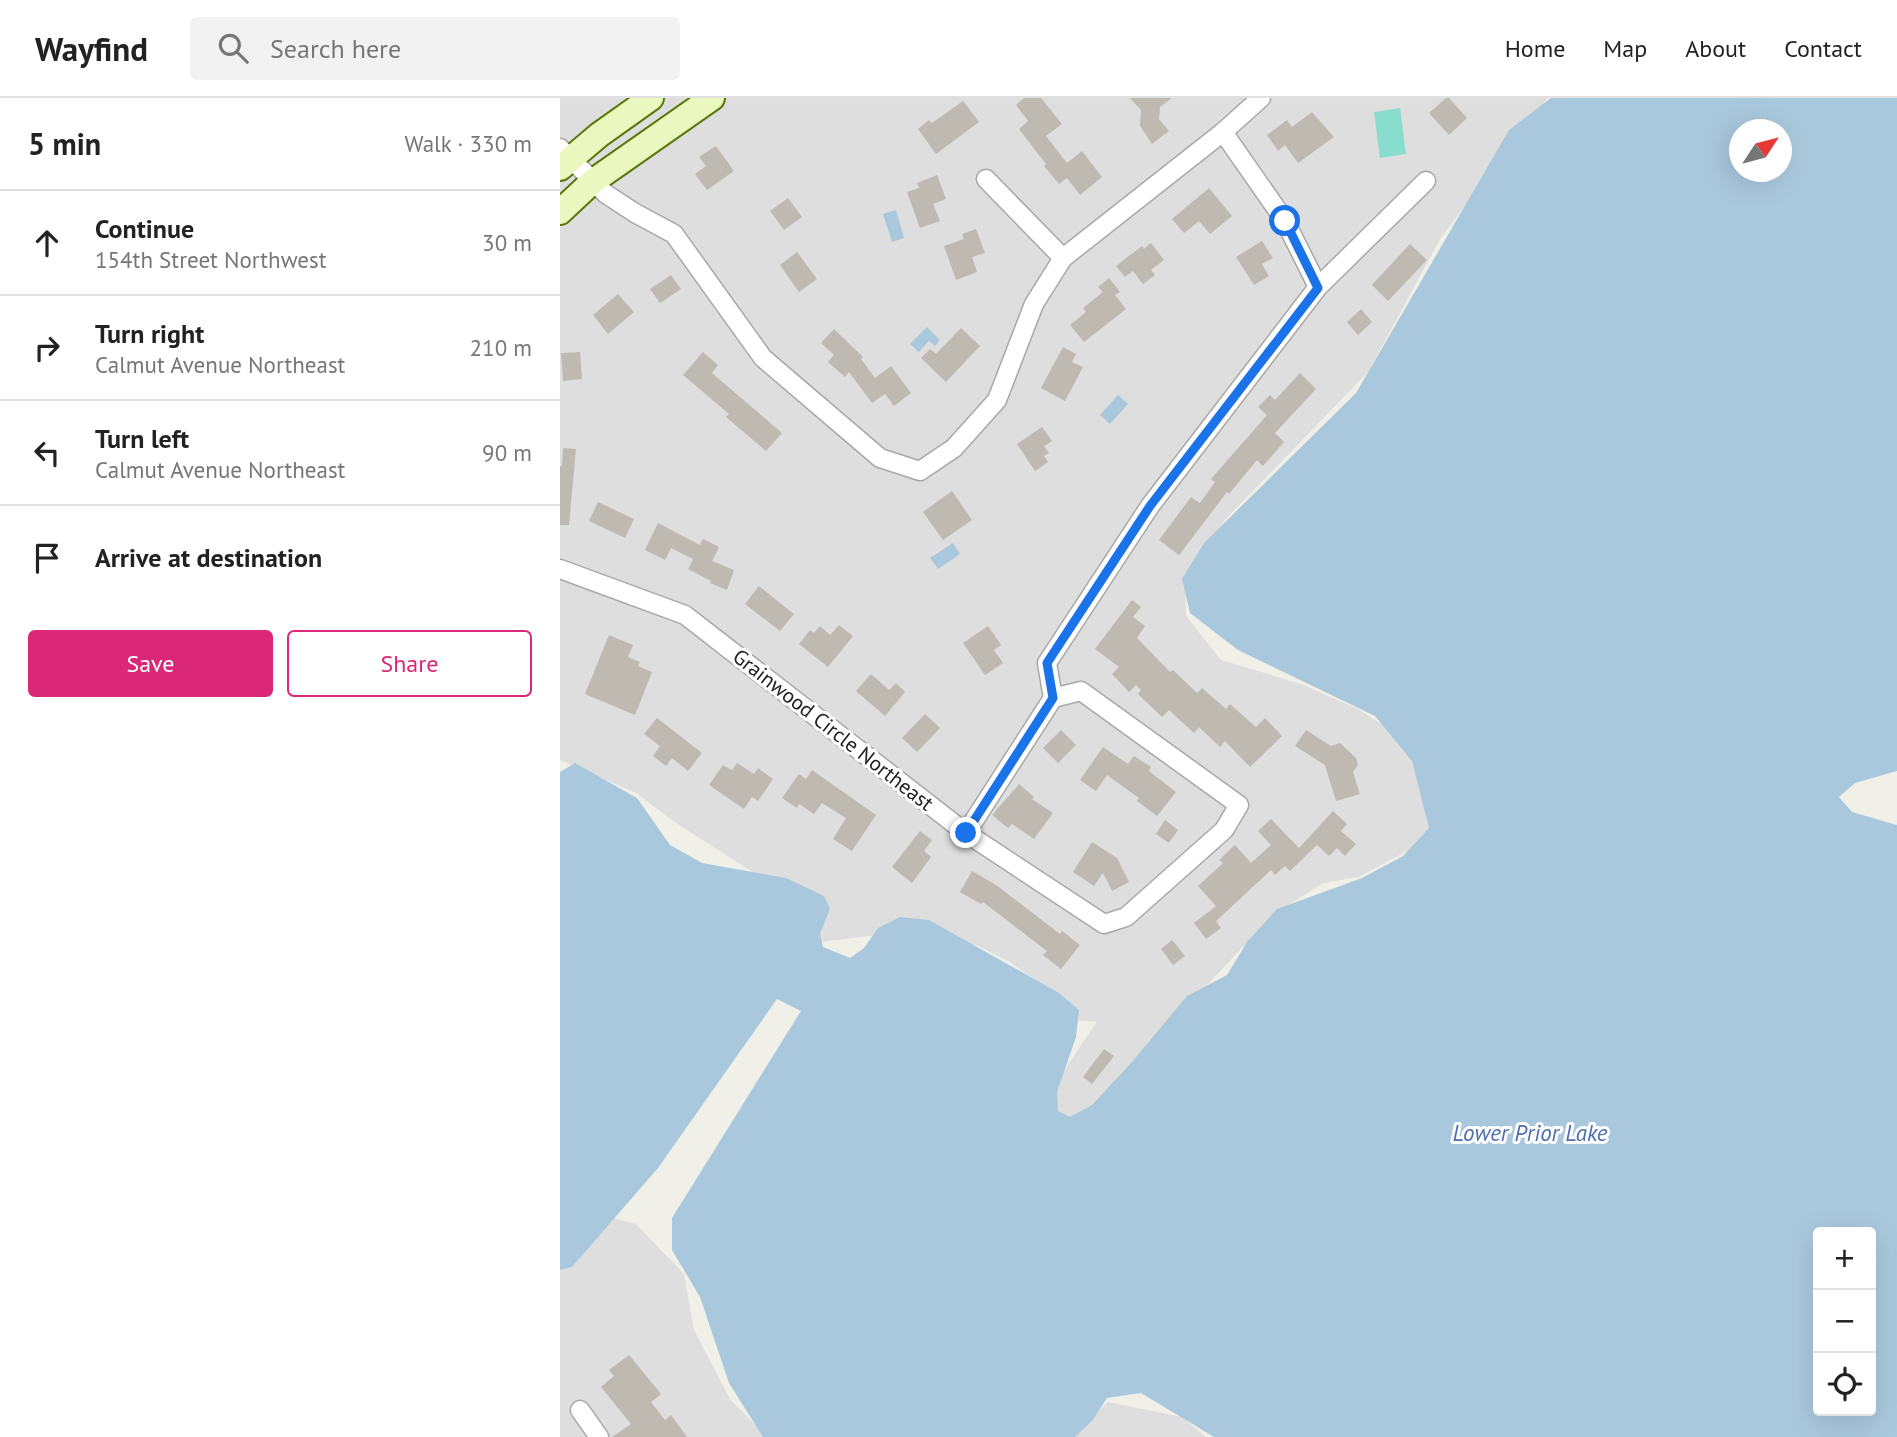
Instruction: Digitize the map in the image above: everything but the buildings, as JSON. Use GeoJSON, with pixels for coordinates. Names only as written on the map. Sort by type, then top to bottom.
{"type":"FeatureCollection","features":[{"type":"Feature","properties":{"kind":"main road"},"geometry":{"type":"LineString","coordinates":[[560,212],[572,165],[650,98]]}},
{"type":"Feature","properties":{"kind":"main road"},"geometry":{"type":"LineString","coordinates":[[572,165],[712,98]]}},
{"type":"Feature","properties":{"kind":"street"},"geometry":{"type":"LineString","coordinates":[[572,165],[606,194],[674,234],[763,358],[880,458],[920,471],[954,448],[997,400],[1034,304],[1063,258],[1223,132],[1261,98]]}},
{"type":"Feature","properties":{"kind":"street"},"geometry":{"type":"LineString","coordinates":[[1223,132],[1285,221],[1318,288]]}},
{"type":"Feature","properties":{"kind":"street"},"geometry":{"type":"LineString","coordinates":[[986,179],[1063,258]]}},
{"type":"Feature","properties":{"kind":"street"},"geometry":{"type":"LineString","coordinates":[[966,833],[1053,698],[1047,663],[1150,506],[1318,288],[1426,181]]}},
{"type":"Feature","properties":{"kind":"street","name":"Grainwood Circle Northeast"},"geometry":{"type":"LineString","coordinates":[[560,569],[685,615],[966,833],[1104,924],[1126,918],[1224,830],[1239,805],[1081,691],[1053,698]]}},
{"type":"Feature","properties":{"kind":"street"},"geometry":{"type":"LineString","coordinates":[[580,1409],[599,1437]]}},
{"type":"Feature","properties":{"kind":"shaded area"},"geometry":{"type":"Polygon","coordinates":[[[560,98],[1548,98],[1442,236],[1368,372],[1225,520],[1185,574],[1186,616],[1221,660],[1301,684],[1356,708],[1401,736],[1435,804],[1437,835],[1359,877],[1323,883],[1273,915],[1195,998],[1100,1116],[1056,1120],[1052,1088],[1097,1022],[1052,1018],[1047,988],[1008,961],[976,945],[923,942],[885,934],[813,943],[762,878],[676,823],[636,793],[560,760],[560,98]]]}},
{"type":"Feature","properties":{"kind":"shaded area"},"geometry":{"type":"Polygon","coordinates":[[[1400,108],[1406,154],[1380,158],[1374,112],[1400,108]]]}},
{"type":"Feature","properties":{"kind":"shaded area"},"geometry":{"type":"Polygon","coordinates":[[[601,1215],[636,1224],[684,1274],[694,1330],[730,1399],[767,1437],[560,1437],[560,1251],[601,1215]]]}},
{"type":"Feature","properties":{"kind":"shaded area"},"geometry":{"type":"Polygon","coordinates":[[[1108,1402],[1182,1417],[1206,1437],[1068,1437],[1108,1402]]]}},
{"type":"Feature","properties":{"kind":"water","name":"Lower Prior Lake"},"geometry":{"type":"Polygon","coordinates":[[[1551,98],[1897,98],[1897,771],[1855,783],[1839,797],[1852,812],[1897,825],[1897,1437],[1214,1437],[1141,1393],[1107,1398],[1092,1421],[1075,1437],[763,1437],[729,1383],[700,1297],[672,1250],[672,1218],[801,1011],[777,999],[658,1168],[572,1267],[560,1270],[560,772],[575,763],[637,798],[670,845],[702,863],[786,878],[824,896],[830,909],[820,934],[823,947],[850,958],[864,948],[878,928],[900,917],[929,920],[1059,993],[1079,1010],[1076,1037],[1057,1092],[1058,1111],[1070,1117],[1092,1105],[1187,996],[1227,975],[1247,942],[1277,909],[1362,878],[1403,856],[1429,828],[1412,761],[1375,716],[1238,650],[1190,613],[1182,579],[1204,543],[1356,393],[1509,130],[1551,98]]]}},
{"type":"Feature","properties":{"kind":"water"},"geometry":{"type":"Polygon","coordinates":[[[896,210],[904,238],[892,242],[883,214],[896,210]]]}},
{"type":"Feature","properties":{"kind":"water"},"geometry":{"type":"Polygon","coordinates":[[[927,327],[940,340],[935,346],[929,341],[919,352],[910,344],[927,327]]]}},
{"type":"Feature","properties":{"kind":"water"},"geometry":{"type":"Polygon","coordinates":[[[1118,395],[1128,404],[1110,424],[1100,415],[1118,395]]]}},
{"type":"Feature","properties":{"kind":"water"},"geometry":{"type":"Polygon","coordinates":[[[953,543],[960,554],[938,569],[930,558],[953,543]]]}},
{"type":"Feature","properties":{"kind":"route"},"geometry":{"type":"LineString","coordinates":[[966,833],[1053,698],[1047,663],[1150,506],[1318,288],[1285,221]]}}]}
